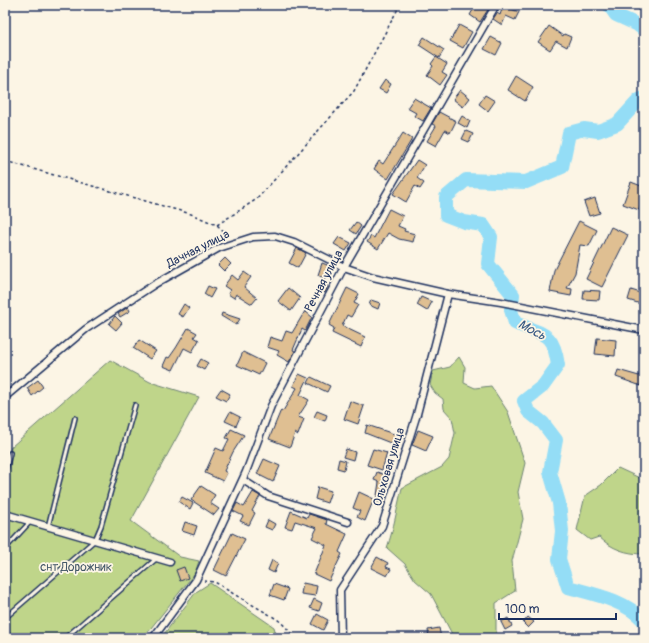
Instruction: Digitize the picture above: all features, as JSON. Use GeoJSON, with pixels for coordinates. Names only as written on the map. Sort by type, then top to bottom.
{"type":"FeatureCollection","features":[{"type":"Feature","properties":{"kind":"street","name":"Речная улица"},"geometry":{"type":"LineString","coordinates":[[153,638],[196,580],[243,480],[272,406],[344,267],[496,5]]}},
{"type":"Feature","properties":{"kind":"street","name":"Дачная улица"},"geometry":{"type":"LineString","coordinates":[[5,397],[86,329],[155,284],[235,242],[253,237],[274,236],[294,242],[344,267],[374,277],[448,294],[524,306],[644,330]]}},
{"type":"Feature","properties":{"kind":"street","name":"Ольховая улица"},"geometry":{"type":"LineString","coordinates":[[342,638],[340,590],[382,526],[417,414],[448,294]]}},
{"type":"Feature","properties":{"kind":"street"},"geometry":{"type":"LineString","coordinates":[[243,480],[268,496],[348,522]]}},
{"type":"Feature","properties":{"kind":"street"},"geometry":{"type":"LineString","coordinates":[[5,514],[170,562]]}},
{"type":"Feature","properties":{"kind":"lane"},"geometry":{"type":"LineString","coordinates":[[5,618],[95,540],[101,526],[135,405]]}},
{"type":"Feature","properties":{"kind":"lane"},"geometry":{"type":"LineString","coordinates":[[48,527],[75,418]]}},
{"type":"Feature","properties":{"kind":"lane"},"geometry":{"type":"LineString","coordinates":[[5,473],[10,453]]}},
{"type":"Feature","properties":{"kind":"lane"},"geometry":{"type":"LineString","coordinates":[[5,549],[30,522]]}},
{"type":"Feature","properties":{"kind":"lane"},"geometry":{"type":"LineString","coordinates":[[65,638],[157,558]]}},
{"type":"Feature","properties":{"kind":"path"},"geometry":{"type":"LineString","coordinates":[[217,225],[257,199],[354,91],[400,5]]}},
{"type":"Feature","properties":{"kind":"path"},"geometry":{"type":"LineString","coordinates":[[5,161],[191,214],[217,225],[235,242]]}},
{"type":"Feature","properties":{"kind":"path"},"geometry":{"type":"LineString","coordinates":[[196,580],[214,582],[275,618],[287,626],[291,635],[298,638]]}},
{"type":"Feature","properties":{"kind":"green space"},"geometry":{"type":"Polygon","coordinates":[[[459,357],[465,367],[464,383],[475,388],[491,386],[508,412],[525,463],[518,492],[523,519],[512,561],[515,591],[496,603],[496,638],[451,638],[452,634],[431,594],[415,580],[405,564],[387,548],[394,526],[402,488],[442,467],[449,459],[455,433],[452,418],[444,409],[443,399],[435,393],[430,385],[433,371],[450,367],[459,357]]]}},
{"type":"Feature","properties":{"kind":"green space","name":"снт Дорожник"},"geometry":{"type":"Polygon","coordinates":[[[110,360],[150,382],[199,397],[131,521],[180,557],[199,561],[195,573],[143,638],[5,638],[5,465],[11,447],[110,360]]]}},
{"type":"Feature","properties":{"kind":"green space"},"geometry":{"type":"Polygon","coordinates":[[[618,468],[644,480],[644,554],[631,553],[614,548],[599,537],[590,540],[577,530],[585,496],[601,485],[618,468]]]}},
{"type":"Feature","properties":{"kind":"green space"},"geometry":{"type":"Polygon","coordinates":[[[210,583],[274,627],[277,638],[161,638],[196,592],[210,583]]]}},
{"type":"Feature","properties":{"kind":"building"},"geometry":{"type":"Polygon","coordinates":[[[476,5],[485,5],[489,8],[480,22],[470,15],[476,5]]]}},
{"type":"Feature","properties":{"kind":"building"},"geometry":{"type":"Polygon","coordinates":[[[503,6],[519,12],[515,20],[506,16],[502,25],[493,19],[497,13],[500,15],[503,6]]]}},
{"type":"Feature","properties":{"kind":"building"},"geometry":{"type":"Polygon","coordinates":[[[459,25],[472,32],[463,48],[450,41],[459,25]]]}},
{"type":"Feature","properties":{"kind":"building"},"geometry":{"type":"Polygon","coordinates":[[[549,26],[563,36],[564,34],[571,37],[567,47],[556,41],[550,50],[538,42],[549,26]]]}},
{"type":"Feature","properties":{"kind":"building"},"geometry":{"type":"Polygon","coordinates":[[[424,37],[444,50],[439,58],[419,45],[424,37]]]}},
{"type":"Feature","properties":{"kind":"building"},"geometry":{"type":"Polygon","coordinates":[[[491,37],[502,43],[496,55],[484,49],[491,37]]]}},
{"type":"Feature","properties":{"kind":"building"},"geometry":{"type":"Polygon","coordinates":[[[436,57],[447,64],[442,72],[447,75],[440,85],[427,75],[433,66],[431,64],[436,57]]]}},
{"type":"Feature","properties":{"kind":"building"},"geometry":{"type":"Polygon","coordinates":[[[516,76],[533,87],[525,101],[508,90],[516,76]]]}},
{"type":"Feature","properties":{"kind":"building"},"geometry":{"type":"Polygon","coordinates":[[[385,80],[391,84],[386,93],[379,89],[385,80]]]}},
{"type":"Feature","properties":{"kind":"building"},"geometry":{"type":"Polygon","coordinates":[[[460,90],[470,98],[463,107],[453,99],[460,90]]]}},
{"type":"Feature","properties":{"kind":"building"},"geometry":{"type":"Polygon","coordinates":[[[485,95],[495,101],[488,111],[479,104],[485,95]]]}},
{"type":"Feature","properties":{"kind":"building"},"geometry":{"type":"Polygon","coordinates":[[[414,98],[431,108],[423,121],[414,116],[416,113],[407,108],[414,98]]]}},
{"type":"Feature","properties":{"kind":"building"},"geometry":{"type":"Polygon","coordinates":[[[439,112],[456,121],[450,133],[445,130],[436,146],[427,141],[436,126],[432,124],[439,112]]]}},
{"type":"Feature","properties":{"kind":"building"},"geometry":{"type":"Polygon","coordinates":[[[462,116],[470,121],[467,128],[458,123],[462,116]]]}},
{"type":"Feature","properties":{"kind":"building"},"geometry":{"type":"Polygon","coordinates":[[[466,131],[473,134],[469,142],[462,139],[466,131]]]}},
{"type":"Feature","properties":{"kind":"building"},"geometry":{"type":"Polygon","coordinates":[[[403,133],[412,139],[388,179],[374,169],[379,161],[383,164],[403,133]]]}},
{"type":"Feature","properties":{"kind":"building"},"geometry":{"type":"Polygon","coordinates":[[[417,160],[425,165],[417,178],[424,183],[420,189],[415,186],[406,202],[393,194],[417,160]]]}},
{"type":"Feature","properties":{"kind":"building"},"geometry":{"type":"Polygon","coordinates":[[[631,182],[644,187],[644,197],[639,210],[623,204],[631,182]]]}},
{"type":"Feature","properties":{"kind":"building"},"geometry":{"type":"Polygon","coordinates":[[[595,198],[600,213],[589,216],[584,202],[595,198]]]}},
{"type":"Feature","properties":{"kind":"building"},"geometry":{"type":"Polygon","coordinates":[[[389,209],[403,216],[398,226],[405,229],[404,231],[415,234],[413,242],[399,239],[388,233],[378,249],[367,242],[371,236],[374,238],[389,209]]]}},
{"type":"Feature","properties":{"kind":"building"},"geometry":{"type":"Polygon","coordinates":[[[579,221],[597,230],[589,246],[580,245],[575,273],[567,288],[572,289],[571,296],[550,292],[554,270],[579,221]]]}},
{"type":"Feature","properties":{"kind":"building"},"geometry":{"type":"Polygon","coordinates":[[[356,222],[361,226],[356,234],[350,230],[356,222]]]}},
{"type":"Feature","properties":{"kind":"building"},"geometry":{"type":"Polygon","coordinates":[[[611,227],[628,235],[602,287],[586,279],[611,227]]]}},
{"type":"Feature","properties":{"kind":"building"},"geometry":{"type":"Polygon","coordinates":[[[339,237],[351,243],[346,251],[334,244],[339,237]]]}},
{"type":"Feature","properties":{"kind":"building"},"geometry":{"type":"Polygon","coordinates":[[[297,248],[306,253],[298,268],[289,263],[297,248]]]}},
{"type":"Feature","properties":{"kind":"building"},"geometry":{"type":"Polygon","coordinates":[[[225,258],[231,264],[224,271],[218,265],[225,258]]]}},
{"type":"Feature","properties":{"kind":"building"},"geometry":{"type":"Polygon","coordinates":[[[322,263],[330,266],[325,279],[318,275],[322,263]]]}},
{"type":"Feature","properties":{"kind":"building"},"geometry":{"type":"Polygon","coordinates":[[[244,272],[251,277],[244,287],[257,298],[252,304],[236,294],[234,298],[228,294],[230,290],[224,286],[232,275],[238,280],[244,272]]]}},
{"type":"Feature","properties":{"kind":"building"},"geometry":{"type":"Polygon","coordinates":[[[321,283],[328,286],[325,293],[317,290],[321,283]]]}},
{"type":"Feature","properties":{"kind":"building"},"geometry":{"type":"Polygon","coordinates":[[[208,286],[215,289],[210,298],[204,294],[208,286]]]}},
{"type":"Feature","properties":{"kind":"building"},"geometry":{"type":"Polygon","coordinates":[[[288,288],[300,298],[291,311],[278,301],[288,288]]]}},
{"type":"Feature","properties":{"kind":"building"},"geometry":{"type":"Polygon","coordinates":[[[347,288],[359,294],[354,303],[358,305],[351,317],[347,315],[342,326],[365,337],[361,347],[332,333],[334,328],[329,325],[347,288]]]}},
{"type":"Feature","properties":{"kind":"building"},"geometry":{"type":"Polygon","coordinates":[[[584,290],[600,291],[599,300],[583,299],[584,290]]]}},
{"type":"Feature","properties":{"kind":"building"},"geometry":{"type":"Polygon","coordinates":[[[631,290],[644,294],[644,305],[628,300],[631,290]]]}},
{"type":"Feature","properties":{"kind":"building"},"geometry":{"type":"Polygon","coordinates":[[[421,297],[432,302],[427,311],[417,305],[421,297]]]}},
{"type":"Feature","properties":{"kind":"building"},"geometry":{"type":"Polygon","coordinates":[[[371,300],[380,303],[378,309],[369,305],[371,300]]]}},
{"type":"Feature","properties":{"kind":"building"},"geometry":{"type":"Polygon","coordinates":[[[184,304],[189,308],[183,317],[178,314],[184,304]]]}},
{"type":"Feature","properties":{"kind":"building"},"geometry":{"type":"Polygon","coordinates":[[[128,307],[130,311],[120,317],[118,314],[128,307]]]}},
{"type":"Feature","properties":{"kind":"building"},"geometry":{"type":"Polygon","coordinates":[[[305,311],[312,317],[305,331],[302,329],[293,350],[295,351],[289,362],[277,355],[279,351],[267,347],[270,337],[282,341],[286,331],[292,333],[305,311]]]}},
{"type":"Feature","properties":{"kind":"building"},"geometry":{"type":"Polygon","coordinates":[[[222,313],[240,319],[236,325],[221,316],[222,313]]]}},
{"type":"Feature","properties":{"kind":"building"},"geometry":{"type":"Polygon","coordinates":[[[115,316],[122,323],[116,330],[109,324],[115,316]]]}},
{"type":"Feature","properties":{"kind":"building"},"geometry":{"type":"Polygon","coordinates":[[[188,328],[197,333],[194,337],[199,340],[192,352],[184,348],[173,370],[163,366],[167,357],[169,358],[188,328]]]}},
{"type":"Feature","properties":{"kind":"building"},"geometry":{"type":"Polygon","coordinates":[[[597,338],[616,340],[615,356],[595,354],[597,338]]]}},
{"type":"Feature","properties":{"kind":"building"},"geometry":{"type":"Polygon","coordinates":[[[139,340],[156,351],[150,359],[133,348],[139,340]]]}},
{"type":"Feature","properties":{"kind":"building"},"geometry":{"type":"Polygon","coordinates":[[[243,352],[265,363],[259,375],[237,365],[243,352]]]}},
{"type":"Feature","properties":{"kind":"building"},"geometry":{"type":"Polygon","coordinates":[[[201,359],[208,363],[204,370],[197,366],[201,359]]]}},
{"type":"Feature","properties":{"kind":"building"},"geometry":{"type":"Polygon","coordinates":[[[643,365],[644,387],[616,377],[618,370],[639,376],[643,365]]]}},
{"type":"Feature","properties":{"kind":"building"},"geometry":{"type":"Polygon","coordinates":[[[299,374],[308,378],[300,395],[309,400],[298,417],[304,419],[298,435],[295,433],[290,447],[269,439],[281,410],[283,411],[297,388],[293,386],[299,374]]]}},
{"type":"Feature","properties":{"kind":"building"},"geometry":{"type":"Polygon","coordinates":[[[311,377],[330,386],[327,392],[308,383],[311,377]]]}},
{"type":"Feature","properties":{"kind":"building"},"geometry":{"type":"Polygon","coordinates":[[[38,380],[43,387],[32,396],[27,388],[38,380]]]}},
{"type":"Feature","properties":{"kind":"building"},"geometry":{"type":"Polygon","coordinates":[[[221,389],[230,394],[226,401],[216,396],[221,389]]]}},
{"type":"Feature","properties":{"kind":"building"},"geometry":{"type":"Polygon","coordinates":[[[350,401],[364,406],[358,424],[344,419],[350,401]]]}},
{"type":"Feature","properties":{"kind":"building"},"geometry":{"type":"Polygon","coordinates":[[[317,411],[327,415],[325,421],[314,417],[317,411]]]}},
{"type":"Feature","properties":{"kind":"building"},"geometry":{"type":"Polygon","coordinates":[[[230,412],[240,417],[236,426],[225,421],[230,412]]]}},
{"type":"Feature","properties":{"kind":"building"},"geometry":{"type":"Polygon","coordinates":[[[367,425],[397,435],[393,444],[365,433],[367,425]]]}},
{"type":"Feature","properties":{"kind":"building"},"geometry":{"type":"Polygon","coordinates":[[[231,429],[244,435],[233,452],[224,471],[227,473],[223,481],[205,473],[216,448],[223,451],[229,439],[226,438],[231,429]]]}},
{"type":"Feature","properties":{"kind":"building"},"geometry":{"type":"Polygon","coordinates":[[[418,430],[433,436],[426,451],[412,445],[418,430]]]}},
{"type":"Feature","properties":{"kind":"building"},"geometry":{"type":"Polygon","coordinates":[[[346,449],[355,452],[353,460],[343,457],[346,449]]]}},
{"type":"Feature","properties":{"kind":"building"},"geometry":{"type":"Polygon","coordinates":[[[373,449],[387,453],[382,470],[367,465],[373,449]]]}},
{"type":"Feature","properties":{"kind":"building"},"geometry":{"type":"Polygon","coordinates":[[[264,459],[280,466],[273,482],[257,474],[264,459]]]}},
{"type":"Feature","properties":{"kind":"building"},"geometry":{"type":"Polygon","coordinates":[[[339,459],[346,461],[344,470],[337,468],[339,459]]]}},
{"type":"Feature","properties":{"kind":"building"},"geometry":{"type":"Polygon","coordinates":[[[377,472],[388,476],[382,492],[386,492],[385,503],[376,502],[379,482],[374,480],[377,472]]]}},
{"type":"Feature","properties":{"kind":"building"},"geometry":{"type":"Polygon","coordinates":[[[201,486],[215,495],[210,503],[219,509],[214,515],[191,500],[201,486]]]}},
{"type":"Feature","properties":{"kind":"building"},"geometry":{"type":"Polygon","coordinates":[[[318,487],[331,491],[327,503],[315,499],[318,487]]]}},
{"type":"Feature","properties":{"kind":"building"},"geometry":{"type":"Polygon","coordinates":[[[253,492],[260,496],[252,511],[255,513],[249,525],[240,521],[243,516],[233,511],[237,503],[244,507],[253,492]]]}},
{"type":"Feature","properties":{"kind":"building"},"geometry":{"type":"Polygon","coordinates":[[[359,492],[374,499],[365,521],[357,517],[360,511],[353,508],[359,492]]]}},
{"type":"Feature","properties":{"kind":"building"},"geometry":{"type":"Polygon","coordinates":[[[182,497],[193,503],[190,509],[179,502],[182,497]]]}},
{"type":"Feature","properties":{"kind":"building"},"geometry":{"type":"Polygon","coordinates":[[[291,511],[307,518],[309,514],[327,520],[326,524],[347,534],[339,552],[342,554],[329,581],[314,574],[326,545],[312,538],[317,528],[295,521],[292,529],[285,527],[291,511]]]}},
{"type":"Feature","properties":{"kind":"building"},"geometry":{"type":"Polygon","coordinates":[[[268,520],[275,524],[272,530],[265,527],[268,520]]]}},
{"type":"Feature","properties":{"kind":"building"},"geometry":{"type":"Polygon","coordinates":[[[185,522],[197,526],[194,535],[182,531],[185,522]]]}},
{"type":"Feature","properties":{"kind":"building"},"geometry":{"type":"Polygon","coordinates":[[[232,533],[245,539],[226,576],[214,570],[232,533]]]}},
{"type":"Feature","properties":{"kind":"building"},"geometry":{"type":"Polygon","coordinates":[[[377,557],[388,563],[386,567],[391,569],[387,576],[371,568],[377,557]]]}},
{"type":"Feature","properties":{"kind":"building"},"geometry":{"type":"Polygon","coordinates":[[[272,560],[278,563],[274,573],[268,570],[272,560]]]}},
{"type":"Feature","properties":{"kind":"building"},"geometry":{"type":"Polygon","coordinates":[[[184,567],[188,578],[180,581],[176,570],[184,567]]]}},
{"type":"Feature","properties":{"kind":"building"},"geometry":{"type":"Polygon","coordinates":[[[303,583],[317,586],[315,596],[301,594],[303,583]]]}},
{"type":"Feature","properties":{"kind":"building"},"geometry":{"type":"Polygon","coordinates":[[[274,584],[288,589],[284,600],[270,595],[274,584]]]}},
{"type":"Feature","properties":{"kind":"building"},"geometry":{"type":"Polygon","coordinates":[[[314,599],[322,603],[319,611],[310,608],[314,599]]]}},
{"type":"Feature","properties":{"kind":"building"},"geometry":{"type":"Polygon","coordinates":[[[317,614],[328,620],[323,630],[312,624],[317,614]]]}},
{"type":"Feature","properties":{"kind":"building"},"geometry":{"type":"Polygon","coordinates":[[[528,617],[534,622],[528,628],[523,623],[528,617]]]}},
{"type":"Feature","properties":{"kind":"building"},"geometry":{"type":"Polygon","coordinates":[[[508,618],[512,626],[505,630],[501,622],[508,618]]]}},
{"type":"Feature","properties":{"kind":"building"},"geometry":{"type":"Polygon","coordinates":[[[439,628],[441,638],[429,638],[428,630],[439,628]]]}},
{"type":"Feature","properties":{"kind":"waterway","name":"Мось"},"geometry":{"type":"LineString","coordinates":[[609,5],[616,15],[638,25],[644,30]]}},
{"type":"Feature","properties":{"kind":"waterway","name":"Мось"},"geometry":{"type":"LineString","coordinates":[[644,98],[639,100],[617,124],[598,131],[584,129],[569,133],[562,167],[526,182],[466,180],[446,197],[446,215],[464,222],[483,225],[491,237],[488,264],[513,295],[511,310],[515,323],[545,336],[550,340],[556,354],[558,365],[543,386],[524,401],[528,411],[543,423],[556,440],[550,472],[559,503],[562,531],[559,559],[568,587],[598,595],[619,603],[637,614],[644,621]]}}]}
